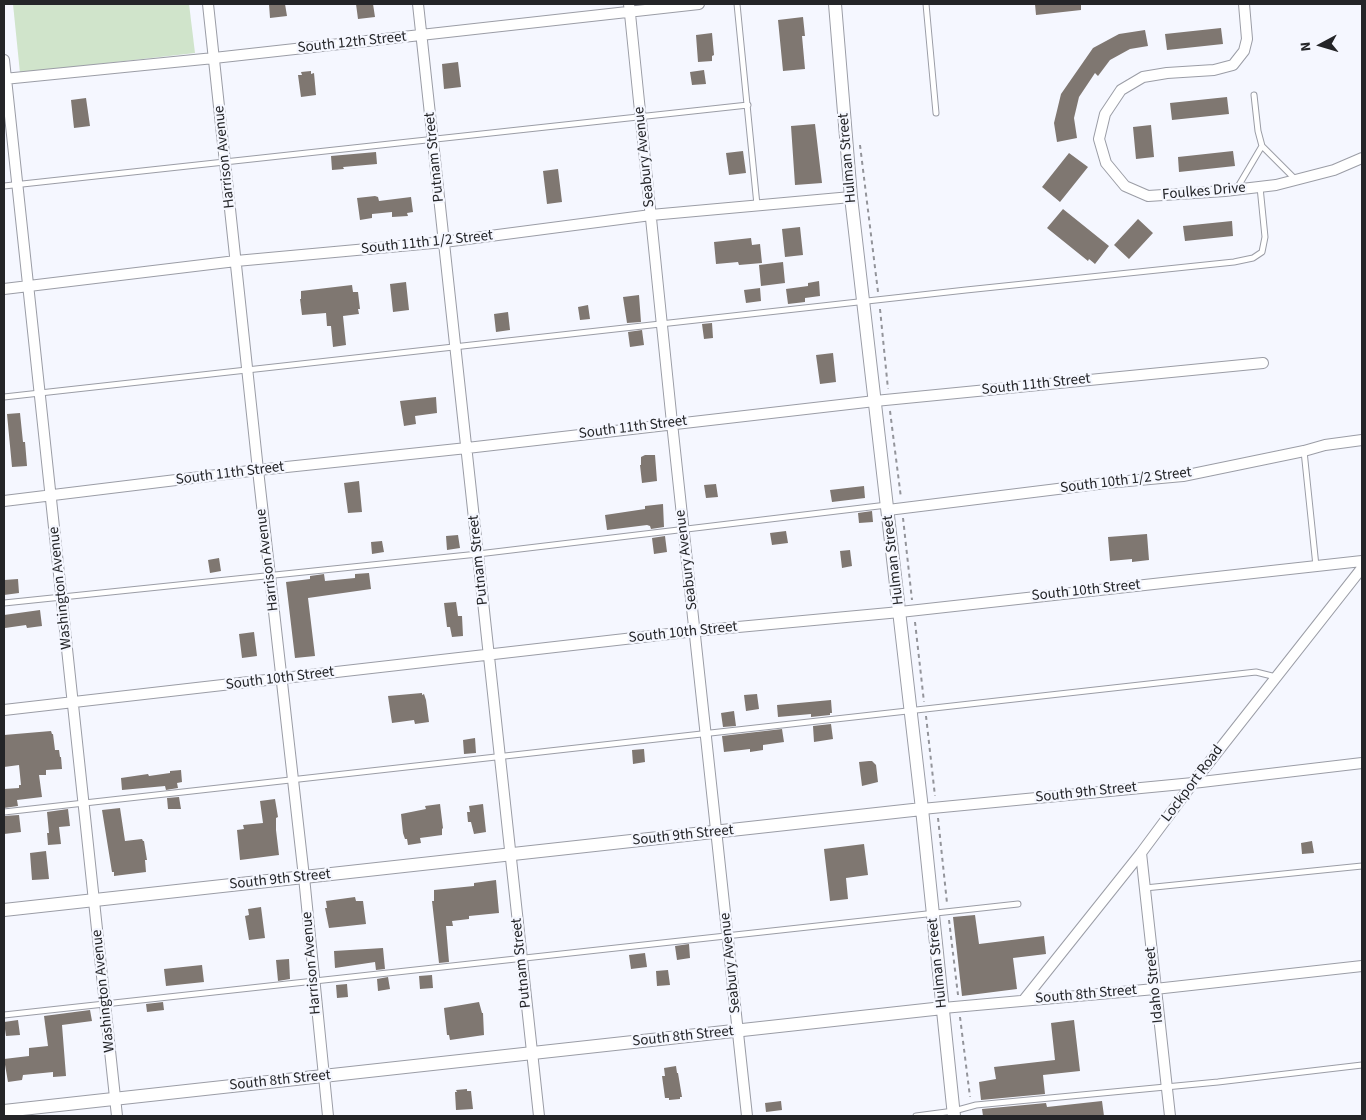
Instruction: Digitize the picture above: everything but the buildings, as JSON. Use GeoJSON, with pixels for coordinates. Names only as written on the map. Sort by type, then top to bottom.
{"type":"FeatureCollection","features":[{"type":"Feature","properties":{"kind":"street","name":"Harrison Avenue"},"geometry":{"type":"LineString","coordinates":[[208,4],[304,877],[328,1116]]}},
{"type":"Feature","properties":{"kind":"street","name":"Putnam Street"},"geometry":{"type":"LineString","coordinates":[[418,4],[539,1116]]}},
{"type":"Feature","properties":{"kind":"street","name":"South 12th Street"},"geometry":{"type":"LineString","coordinates":[[4,79],[422,36],[630,7],[699,4]]}},
{"type":"Feature","properties":{"kind":"street","name":"Hulman Street"},"geometry":{"type":"LineString","coordinates":[[835,4],[851,197],[900,612],[954,1114]]}},
{"type":"Feature","properties":{"kind":"street","name":"Foulkes Drive"},"geometry":{"type":"LineString","coordinates":[[1244,4],[1247,39],[1244,52],[1233,65],[1214,70],[1166,73],[1143,77],[1121,90],[1105,114],[1099,139],[1106,163],[1125,186],[1148,196],[1260,187],[1334,170],[1362,158]]}},
{"type":"Feature","properties":{"kind":"street","name":"Seabury Avenue"},"geometry":{"type":"LineString","coordinates":[[630,7],[672,423],[747,1116]]}},
{"type":"Feature","properties":{"kind":"street","name":"Washington Avenue"},"geometry":{"type":"LineString","coordinates":[[4,60],[4,79],[29,286],[118,1116]]}},
{"type":"Feature","properties":{"kind":"street","name":"South 11th 1/2 Street"},"geometry":{"type":"LineString","coordinates":[[4,290],[236,262],[444,242],[651,215],[851,197]]}},
{"type":"Feature","properties":{"kind":"street","name":"South 11th Street"},"geometry":{"type":"LineString","coordinates":[[4,501],[258,470],[467,448],[889,399],[1263,363]]}},
{"type":"Feature","properties":{"kind":"street","name":"South 10th 1/2 Street"},"geometry":{"type":"LineString","coordinates":[[888,507],[902,508],[1106,483],[1183,476],[1304,451],[1325,444],[1362,440]]}},
{"type":"Feature","properties":{"kind":"street","name":"South 10th Street"},"geometry":{"type":"LineString","coordinates":[[4,710],[695,631],[900,612],[1362,561]]}},
{"type":"Feature","properties":{"kind":"street","name":"Lockport Road"},"geometry":{"type":"LineString","coordinates":[[1023,1001],[1141,853],[1193,783],[1362,568]]}},
{"type":"Feature","properties":{"kind":"street","name":"South 9th Street"},"geometry":{"type":"LineString","coordinates":[[4,910],[936,808],[1193,783],[1362,763]]}},
{"type":"Feature","properties":{"kind":"street","name":"Idaho Street"},"geometry":{"type":"LineString","coordinates":[[1141,853],[1170,1116]]}},
{"type":"Feature","properties":{"kind":"street","name":"South 8th Street"},"geometry":{"type":"LineString","coordinates":[[4,1111],[943,1008],[1155,989],[1362,966]]}},
{"type":"Feature","properties":{"kind":"lane"},"geometry":{"type":"LineString","coordinates":[[737,4],[757,205]]}},
{"type":"Feature","properties":{"kind":"lane"},"geometry":{"type":"LineString","coordinates":[[926,4],[936,113]]}},
{"type":"Feature","properties":{"kind":"lane"},"geometry":{"type":"LineString","coordinates":[[1254,95],[1258,132],[1262,146],[1296,180]]}},
{"type":"Feature","properties":{"kind":"lane"},"geometry":{"type":"LineString","coordinates":[[4,186],[748,106]]}},
{"type":"Feature","properties":{"kind":"lane"},"geometry":{"type":"LineString","coordinates":[[1236,190],[1262,146]]}},
{"type":"Feature","properties":{"kind":"lane"},"geometry":{"type":"LineString","coordinates":[[4,397],[1234,262],[1253,258],[1262,252],[1266,237],[1260,187]]}},
{"type":"Feature","properties":{"kind":"lane"},"geometry":{"type":"LineString","coordinates":[[1304,451],[1316,566]]}},
{"type":"Feature","properties":{"kind":"lane"},"geometry":{"type":"LineString","coordinates":[[4,603],[478,554],[888,507]]}},
{"type":"Feature","properties":{"kind":"lane"},"geometry":{"type":"LineString","coordinates":[[4,812],[1256,672],[1276,677]]}},
{"type":"Feature","properties":{"kind":"lane"},"geometry":{"type":"LineString","coordinates":[[1145,888],[1362,866]]}},
{"type":"Feature","properties":{"kind":"lane"},"geometry":{"type":"LineString","coordinates":[[4,1015],[1018,904]]}},
{"type":"Feature","properties":{"kind":"lane"},"geometry":{"type":"LineString","coordinates":[[916,1116],[954,1114],[971,1106],[1362,1065]]}},
{"type":"Feature","properties":{"kind":"path"},"geometry":{"type":"LineString","coordinates":[[860,143],[971,1106]]}},
{"type":"Feature","properties":{"kind":"green space"},"geometry":{"type":"Polygon","coordinates":[[[13,4],[189,4],[195,53],[20,73],[13,4]]]}}]}
